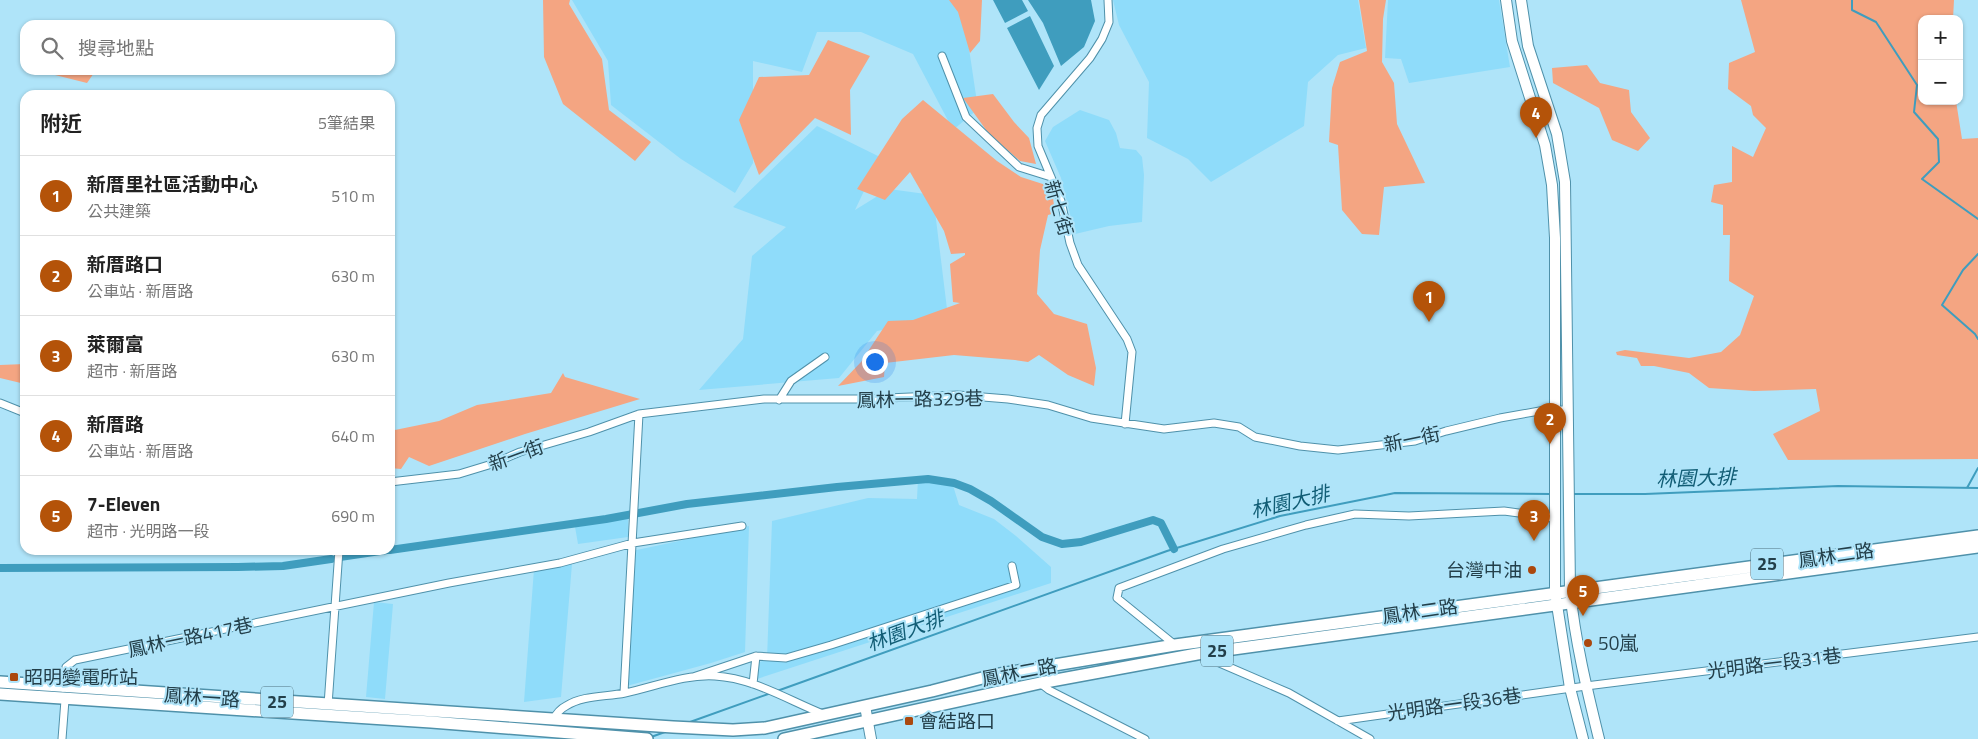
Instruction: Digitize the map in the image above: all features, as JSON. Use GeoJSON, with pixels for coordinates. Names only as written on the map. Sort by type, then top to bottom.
{"type":"FeatureCollection","features":[{"type":"Feature","properties":{"kind":"main road","name":"鳳林二路"},"geometry":{"type":"LineString","coordinates":[[865,706],[994,675],[1175,645],[1978,536]]}},
{"type":"Feature","properties":{"kind":"main road","name":"鳳林二路"},"geometry":{"type":"LineString","coordinates":[[868,722],[1040,684],[1198,654],[1978,547]]}},
{"type":"Feature","properties":{"kind":"main road","name":"鳳林一路"},"geometry":{"type":"LineString","coordinates":[[0,682],[64,694],[553,725]]}},
{"type":"Feature","properties":{"kind":"main road","name":"鳳林一路"},"geometry":{"type":"LineString","coordinates":[[0,694],[64,694],[328,705],[553,725]]}},
{"type":"Feature","properties":{"kind":"main road","name":"25"},"geometry":{"type":"LineString","coordinates":[[553,725],[733,730],[765,728],[865,706]]}},
{"type":"Feature","properties":{"kind":"main road","name":"25"},"geometry":{"type":"LineString","coordinates":[[784,739],[868,722]]}},
{"type":"Feature","properties":{"kind":"main road","name":"25"},"geometry":{"type":"LineString","coordinates":[[553,725],[647,739]]}},
{"type":"Feature","properties":{"kind":"street","name":"新七街"},"geometry":{"type":"LineString","coordinates":[[1108,0],[1109,22],[1102,39],[1090,58],[1041,115],[1037,128],[1038,146],[1061,202],[1070,243],[1078,265],[1127,339],[1132,352],[1125,424]]}},
{"type":"Feature","properties":{"kind":"street"},"geometry":{"type":"LineString","coordinates":[[1506,0],[1512,41],[1545,144],[1552,185],[1555,238],[1556,592],[1570,688],[1583,739]]}},
{"type":"Feature","properties":{"kind":"street"},"geometry":{"type":"LineString","coordinates":[[1520,0],[1528,46],[1557,134],[1565,182],[1570,590],[1586,686],[1600,739]]}},
{"type":"Feature","properties":{"kind":"street"},"geometry":{"type":"LineString","coordinates":[[942,56],[966,117],[1019,167],[1051,177]]}},
{"type":"Feature","properties":{"kind":"street"},"geometry":{"type":"LineString","coordinates":[[779,400],[791,381],[825,357]]}},
{"type":"Feature","properties":{"kind":"street","name":"鳳林一路329巷"},"geometry":{"type":"LineString","coordinates":[[639,414],[764,399],[863,399],[958,395],[1048,404],[1091,418],[1164,430],[1214,423],[1239,427],[1255,437]]}},
{"type":"Feature","properties":{"kind":"street"},"geometry":{"type":"LineString","coordinates":[[0,403],[20,412]]}},
{"type":"Feature","properties":{"kind":"street","name":"新一街"},"geometry":{"type":"LineString","coordinates":[[1255,437],[1300,446],[1338,450],[1415,441],[1446,431],[1500,418],[1554,410],[1567,410]]}},
{"type":"Feature","properties":{"kind":"street"},"geometry":{"type":"LineString","coordinates":[[624,694],[639,414]]}},
{"type":"Feature","properties":{"kind":"street","name":"新一街"},"geometry":{"type":"LineString","coordinates":[[395,481],[459,474],[492,464],[520,452],[589,432],[639,414]]}},
{"type":"Feature","properties":{"kind":"street"},"geometry":{"type":"LineString","coordinates":[[1175,645],[1117,598],[1119,588],[1223,549],[1306,525],[1355,514],[1409,516],[1504,511],[1556,516]]}},
{"type":"Feature","properties":{"kind":"street","name":"鳳林一路417巷"},"geometry":{"type":"LineString","coordinates":[[62,739],[66,667],[75,660],[336,606],[560,563],[633,543],[742,526]]}},
{"type":"Feature","properties":{"kind":"street"},"geometry":{"type":"LineString","coordinates":[[328,705],[339,555]]}},
{"type":"Feature","properties":{"kind":"street"},"geometry":{"type":"LineString","coordinates":[[553,725],[556,714],[565,706],[581,699],[624,694],[693,677],[756,656],[786,658],[831,646],[1016,585],[1012,566]]}},
{"type":"Feature","properties":{"kind":"street","name":"光明路一段31巷"},"geometry":{"type":"LineString","coordinates":[[1570,688],[1978,637]]}},
{"type":"Feature","properties":{"kind":"street"},"geometry":{"type":"LineString","coordinates":[[1198,654],[1289,693],[1370,739]]}},
{"type":"Feature","properties":{"kind":"street"},"geometry":{"type":"LineString","coordinates":[[753,684],[756,656]]}},
{"type":"Feature","properties":{"kind":"street"},"geometry":{"type":"LineString","coordinates":[[693,677],[716,676],[753,684],[825,714]]}},
{"type":"Feature","properties":{"kind":"street"},"geometry":{"type":"LineString","coordinates":[[1040,684],[1145,739]]}},
{"type":"Feature","properties":{"kind":"street","name":"光明路一段36巷"},"geometry":{"type":"LineString","coordinates":[[1338,721],[1570,688]]}},
{"type":"Feature","properties":{"kind":"street"},"geometry":{"type":"LineString","coordinates":[[865,706],[871,739]]}},
{"type":"Feature","properties":{"kind":"shaded area"},"geometry":{"type":"Polygon","coordinates":[[[543,0],[570,0],[569,4],[602,59],[609,110],[651,142],[635,161],[563,104],[544,57],[543,0]]]}},
{"type":"Feature","properties":{"kind":"shaded area"},"geometry":{"type":"Polygon","coordinates":[[[572,0],[957,0],[963,8],[978,109],[953,130],[913,54],[861,32],[817,32],[802,72],[753,61],[753,163],[735,193],[681,159],[611,105],[608,61],[572,0]]]}},
{"type":"Feature","properties":{"kind":"shaded area"},"geometry":{"type":"Polygon","coordinates":[[[949,0],[982,0],[980,41],[970,53],[958,12],[949,0]]]}},
{"type":"Feature","properties":{"kind":"shaded area"},"geometry":{"type":"Polygon","coordinates":[[[993,0],[1022,0],[1028,11],[1005,23],[993,0]]]}},
{"type":"Feature","properties":{"kind":"shaded area"},"geometry":{"type":"Polygon","coordinates":[[[1028,0],[1091,0],[1095,21],[1084,47],[1061,66],[1043,23],[1028,0]]]}},
{"type":"Feature","properties":{"kind":"shaded area"},"geometry":{"type":"Polygon","coordinates":[[[1113,0],[1358,0],[1366,48],[1338,55],[1308,82],[1304,126],[1211,182],[1188,159],[1147,138],[1149,82],[1119,25],[1113,0]]]}},
{"type":"Feature","properties":{"kind":"shaded area"},"geometry":{"type":"Polygon","coordinates":[[[1359,0],[1386,0],[1383,19],[1382,62],[1394,83],[1397,124],[1425,183],[1384,187],[1379,235],[1362,234],[1342,210],[1338,145],[1329,142],[1332,88],[1340,62],[1367,51],[1359,0]]]}},
{"type":"Feature","properties":{"kind":"shaded area"},"geometry":{"type":"Polygon","coordinates":[[[1388,0],[1499,0],[1510,67],[1409,83],[1401,59],[1385,58],[1388,0]]]}},
{"type":"Feature","properties":{"kind":"shaded area"},"geometry":{"type":"Polygon","coordinates":[[[1741,0],[1954,0],[1953,15],[1918,15],[1918,105],[1957,105],[1962,139],[1978,138],[1978,459],[1788,460],[1773,434],[1820,411],[1816,389],[1754,391],[1709,388],[1689,373],[1654,366],[1641,366],[1637,358],[1617,355],[1616,352],[1625,350],[1689,358],[1721,352],[1740,335],[1754,296],[1729,281],[1730,235],[1723,235],[1723,205],[1711,202],[1714,185],[1732,182],[1732,146],[1753,157],[1766,128],[1753,115],[1751,106],[1728,89],[1729,63],[1755,52],[1741,0]]]}},
{"type":"Feature","properties":{"kind":"shaded area"},"geometry":{"type":"Polygon","coordinates":[[[1030,16],[1054,66],[1039,90],[1007,28],[1030,16]]]}},
{"type":"Feature","properties":{"kind":"shaded area"},"geometry":{"type":"Polygon","coordinates":[[[828,40],[870,56],[850,90],[851,135],[815,118],[759,175],[739,120],[759,77],[809,75],[828,40]]]}},
{"type":"Feature","properties":{"kind":"shaded area"},"geometry":{"type":"Polygon","coordinates":[[[1587,65],[1600,83],[1629,90],[1631,112],[1650,138],[1638,151],[1612,140],[1599,108],[1553,83],[1552,68],[1587,65]]]}},
{"type":"Feature","properties":{"kind":"shaded area"},"geometry":{"type":"Polygon","coordinates":[[[55,75],[93,75],[87,83],[55,75]]]}},
{"type":"Feature","properties":{"kind":"shaded area"},"geometry":{"type":"Polygon","coordinates":[[[993,94],[1029,138],[1036,164],[1020,161],[989,134],[963,98],[993,94]]]}},
{"type":"Feature","properties":{"kind":"shaded area"},"geometry":{"type":"Polygon","coordinates":[[[923,100],[997,161],[1021,177],[1049,186],[1049,195],[1053,198],[1055,213],[1048,215],[1040,250],[1037,294],[1054,314],[1087,324],[1096,368],[1094,386],[1068,375],[1039,355],[1028,362],[954,355],[885,363],[884,377],[838,386],[861,362],[888,321],[913,320],[960,303],[953,302],[950,264],[965,255],[965,253],[951,254],[944,231],[910,172],[885,200],[857,189],[902,119],[923,100]]]}},
{"type":"Feature","properties":{"kind":"shaded area"},"geometry":{"type":"Polygon","coordinates":[[[1080,110],[1109,120],[1116,133],[1120,148],[1136,150],[1142,157],[1144,175],[1142,222],[1109,226],[1075,234],[1061,178],[1045,141],[1053,127],[1080,110]]]}},
{"type":"Feature","properties":{"kind":"shaded area"},"geometry":{"type":"Polygon","coordinates":[[[817,126],[880,157],[855,210],[889,189],[933,195],[948,317],[877,331],[839,378],[699,390],[743,339],[752,256],[786,227],[733,207],[817,126]]]}},
{"type":"Feature","properties":{"kind":"shaded area"},"geometry":{"type":"Polygon","coordinates":[[[20,364],[20,383],[0,378],[0,365],[20,364]]]}},
{"type":"Feature","properties":{"kind":"shaded area"},"geometry":{"type":"Polygon","coordinates":[[[563,373],[565,377],[640,399],[429,466],[409,457],[401,469],[395,468],[395,430],[439,421],[477,405],[551,393],[563,373]]]}},
{"type":"Feature","properties":{"kind":"shaded area"},"geometry":{"type":"Polygon","coordinates":[[[918,478],[951,479],[959,505],[994,519],[1016,536],[1051,567],[1051,583],[757,679],[755,664],[767,659],[772,521],[868,498],[917,499],[918,478]]]}},
{"type":"Feature","properties":{"kind":"shaded area"},"geometry":{"type":"Polygon","coordinates":[[[628,513],[628,537],[578,544],[574,521],[628,513]]]}},
{"type":"Feature","properties":{"kind":"shaded area"},"geometry":{"type":"Polygon","coordinates":[[[749,526],[745,652],[623,687],[632,551],[749,526]]]}},
{"type":"Feature","properties":{"kind":"shaded area"},"geometry":{"type":"Polygon","coordinates":[[[572,564],[561,697],[524,702],[534,569],[572,564]]]}},
{"type":"Feature","properties":{"kind":"shaded area"},"geometry":{"type":"Polygon","coordinates":[[[374,602],[393,604],[385,699],[366,697],[374,602]]]}},
{"type":"Feature","properties":{"kind":"waterway"},"geometry":{"type":"LineString","coordinates":[[1852,0],[1852,10],[1876,22],[1917,85],[1914,112],[1938,139],[1939,162],[1922,179],[1978,219]]}},
{"type":"Feature","properties":{"kind":"waterway"},"geometry":{"type":"LineString","coordinates":[[1978,254],[1963,270],[1942,305],[1975,334],[1978,339]]}},
{"type":"Feature","properties":{"kind":"waterway"},"geometry":{"type":"LineString","coordinates":[[1967,488],[1978,468]]}},
{"type":"Feature","properties":{"kind":"waterway"},"geometry":{"type":"LineString","coordinates":[[395,549],[606,519],[687,504],[928,479],[954,483],[970,489],[991,501],[1042,537],[1062,544],[1081,542],[1153,520],[1161,523],[1174,549]]}},
{"type":"Feature","properties":{"kind":"waterway","name":"林園大排"},"geometry":{"type":"LineString","coordinates":[[1573,494],[1645,494],[1838,486],[1978,488]]}},
{"type":"Feature","properties":{"kind":"waterway","name":"林園大排"},"geometry":{"type":"LineString","coordinates":[[777,691],[1167,551],[1280,516],[1395,493],[1551,494]]}},
{"type":"Feature","properties":{"kind":"waterway"},"geometry":{"type":"LineString","coordinates":[[340,557],[353,555]]}},
{"type":"Feature","properties":{"kind":"waterway"},"geometry":{"type":"LineString","coordinates":[[0,568],[283,566],[331,559]]}},
{"type":"Feature","properties":{"kind":"waterway","name":"林園大排"},"geometry":{"type":"LineString","coordinates":[[690,722],[771,693]]}},
{"type":"Feature","properties":{"kind":"waterway","name":"林園大排"},"geometry":{"type":"LineString","coordinates":[[651,737],[665,732]]}},
{"type":"Feature","properties":{"kind":"place","name":"新厝路"},"geometry":{"type":"Point","coordinates":[1536,138]}},
{"type":"Feature","properties":{"kind":"place","name":"新厝里社區活動中心"},"geometry":{"type":"Point","coordinates":[1429,322]}},
{"type":"Feature","properties":{"kind":"place","name":"新厝路口"},"geometry":{"type":"Point","coordinates":[1550,444]}},
{"type":"Feature","properties":{"kind":"place","name":"萊爾富"},"geometry":{"type":"Point","coordinates":[1534,541]}},
{"type":"Feature","properties":{"kind":"place","name":"台灣中油"},"geometry":{"type":"Point","coordinates":[1532,570]}},
{"type":"Feature","properties":{"kind":"place","name":"7-Eleven"},"geometry":{"type":"Point","coordinates":[1583,616]}},
{"type":"Feature","properties":{"kind":"place","name":"50嵐"},"geometry":{"type":"Point","coordinates":[1588,643]}},
{"type":"Feature","properties":{"kind":"place","name":"昭明變電所站"},"geometry":{"type":"Point","coordinates":[14,677]}},
{"type":"Feature","properties":{"kind":"place","name":"會結路口"},"geometry":{"type":"Point","coordinates":[909,721]}}]}
